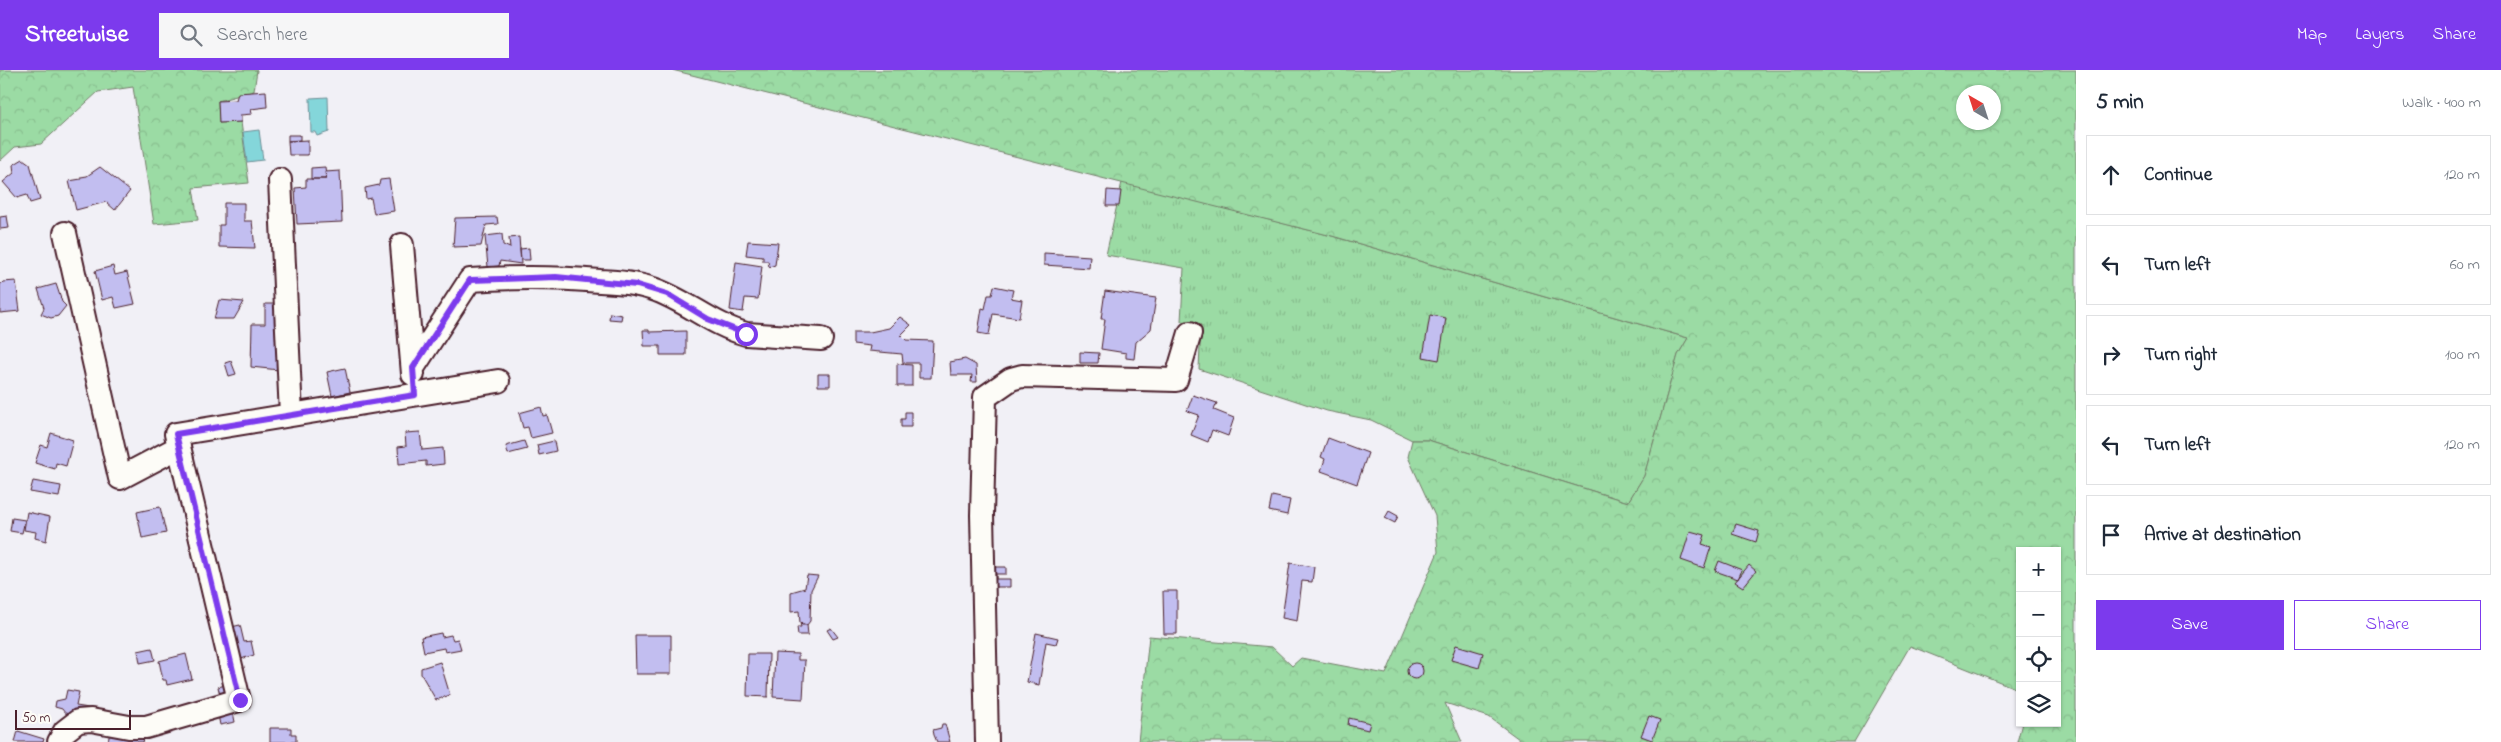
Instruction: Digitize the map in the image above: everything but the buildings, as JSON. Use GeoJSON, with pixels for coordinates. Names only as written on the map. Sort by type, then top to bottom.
{"type":"FeatureCollection","features":[{"type":"Feature","properties":{"kind":"street"},"geometry":{"type":"LineString","coordinates":[[280,180],[291,415]]}},
{"type":"Feature","properties":{"kind":"street"},"geometry":{"type":"LineString","coordinates":[[65,233],[120,478],[179,447]]}},
{"type":"Feature","properties":{"kind":"street"},"geometry":{"type":"LineString","coordinates":[[402,245],[415,395]]}},
{"type":"Feature","properties":{"kind":"street"},"geometry":{"type":"LineString","coordinates":[[413,368],[470,280],[556,277],[637,285],[667,294],[708,319],[734,331],[746,334],[821,339]]}},
{"type":"Feature","properties":{"kind":"street"},"geometry":{"type":"LineString","coordinates":[[988,742],[982,515],[985,397],[1010,379],[1022,376],[1176,380],[1190,333]]}},
{"type":"Feature","properties":{"kind":"street"},"geometry":{"type":"LineString","coordinates":[[59,742],[65,731],[78,721],[91,720],[129,727],[146,727],[240,700],[176,434],[498,381]]}},
{"type":"Feature","properties":{"kind":"green space"},"geometry":{"type":"Polygon","coordinates":[[[0,70],[257,70],[254,91],[218,101],[219,123],[241,122],[249,183],[193,188],[198,220],[154,224],[133,87],[98,92],[41,144],[15,147],[0,161],[0,70]]]}},
{"type":"Feature","properties":{"kind":"green space"},"geometry":{"type":"Polygon","coordinates":[[[672,70],[2076,70],[2076,742],[2017,742],[2021,727],[2061,727],[2061,547],[2016,547],[2016,688],[1910,646],[1854,742],[1523,742],[1489,717],[1445,703],[1462,742],[1138,742],[1149,636],[1272,647],[1292,666],[1301,658],[1386,674],[1438,552],[1435,516],[1408,457],[1412,440],[1428,440],[1628,502],[1644,476],[1678,355],[1688,338],[1332,236],[672,70]]]}},
{"type":"Feature","properties":{"kind":"green space"},"geometry":{"type":"Polygon","coordinates":[[[1122,182],[1332,236],[1688,338],[1678,355],[1644,476],[1628,502],[1428,440],[1412,440],[1371,420],[1327,411],[1199,369],[1201,325],[1181,321],[1184,268],[1106,255],[1122,182]]]}},
{"type":"Feature","properties":{"kind":"water"},"geometry":{"type":"Polygon","coordinates":[[[328,97],[329,132],[317,136],[315,132],[311,132],[310,98],[328,97]]]}},
{"type":"Feature","properties":{"kind":"water"},"geometry":{"type":"Polygon","coordinates":[[[259,130],[263,160],[247,162],[243,132],[259,130]]]}},
{"type":"Feature","properties":{"kind":"route"},"geometry":{"type":"LineString","coordinates":[[240,700],[176,434],[415,395],[413,368],[470,280],[525,276],[620,282],[637,285],[667,294],[708,319],[734,331],[746,334]]}}]}
